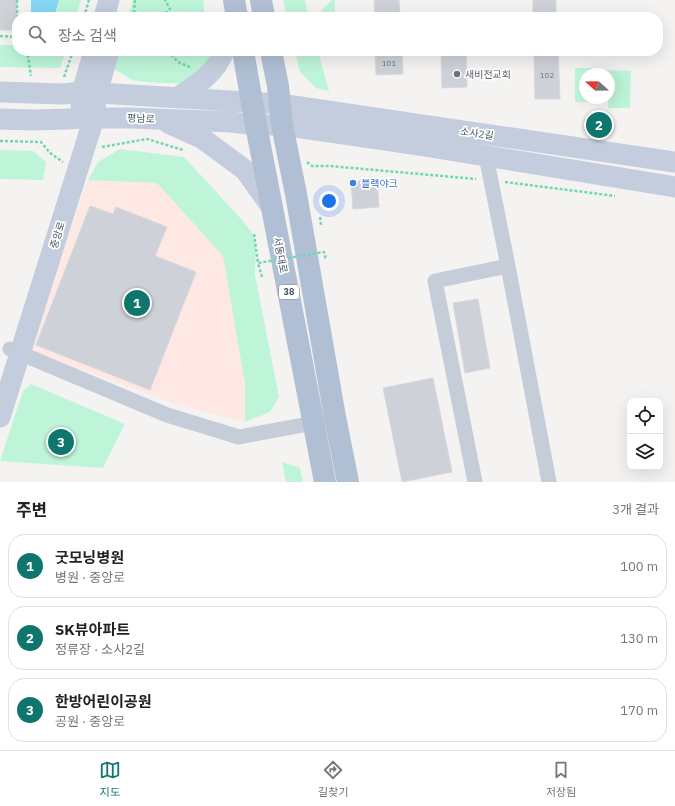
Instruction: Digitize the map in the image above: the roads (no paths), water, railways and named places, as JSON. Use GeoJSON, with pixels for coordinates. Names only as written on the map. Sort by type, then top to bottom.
{"type":"FeatureCollection","features":[{"type":"Feature","properties":{"kind":"main road"},"geometry":{"type":"LineString","coordinates":[[105,12],[108,0]]}},
{"type":"Feature","properties":{"kind":"main road"},"geometry":{"type":"LineString","coordinates":[[119,12],[122,0]]}},
{"type":"Feature","properties":{"kind":"main road"},"geometry":{"type":"LineString","coordinates":[[234,0],[236,12]]}},
{"type":"Feature","properties":{"kind":"main road"},"geometry":{"type":"LineString","coordinates":[[261,0],[263,12]]}},
{"type":"Feature","properties":{"kind":"main road","name":"중앙로"},"geometry":{"type":"LineString","coordinates":[[0,381],[14,351],[86,118],[94,56]]}},
{"type":"Feature","properties":{"kind":"main road","name":"중앙로"},"geometry":{"type":"LineString","coordinates":[[90,92],[107,56]]}},
{"type":"Feature","properties":{"kind":"main road"},"geometry":{"type":"LineString","coordinates":[[178,97],[206,78],[220,61],[222,56]]}},
{"type":"Feature","properties":{"kind":"main road","name":"서동대로"},"geometry":{"type":"LineString","coordinates":[[244,56],[325,482]]}},
{"type":"Feature","properties":{"kind":"main road","name":"38"},"geometry":{"type":"LineString","coordinates":[[272,56],[288,154],[348,482]]}},
{"type":"Feature","properties":{"kind":"main road"},"geometry":{"type":"LineString","coordinates":[[0,92],[63,94],[90,92],[252,102],[281,114]]}},
{"type":"Feature","properties":{"kind":"main road","name":"평남로"},"geometry":{"type":"LineString","coordinates":[[0,119],[40,120],[131,118],[231,122],[256,125],[281,114]]}},
{"type":"Feature","properties":{"kind":"main road","name":"소사2길"},"geometry":{"type":"LineString","coordinates":[[281,114],[426,146],[675,187]]}},
{"type":"Feature","properties":{"kind":"main road","name":"소사2길"},"geometry":{"type":"LineString","coordinates":[[281,114],[675,162]]}},
{"type":"Feature","properties":{"kind":"main road","name":"중앙로"},"geometry":{"type":"LineString","coordinates":[[0,417],[14,351],[66,164],[86,118]]}},
{"type":"Feature","properties":{"kind":"main road"},"geometry":{"type":"LineString","coordinates":[[159,119],[203,139],[245,170],[272,208]]}},
{"type":"Feature","properties":{"kind":"street"},"geometry":{"type":"LineString","coordinates":[[486,156],[549,482]]}},
{"type":"Feature","properties":{"kind":"street"},"geometry":{"type":"LineString","coordinates":[[475,482],[435,281],[508,266]]}},
{"type":"Feature","properties":{"kind":"street"},"geometry":{"type":"LineString","coordinates":[[14,351],[167,415],[239,437],[314,423]]}},
{"type":"Feature","properties":{"kind":"water"},"geometry":{"type":"Polygon","coordinates":[[[31,0],[59,0],[55,12],[31,12],[31,0]]]}},
{"type":"Feature","properties":{"kind":"place","name":"새비전교회"},"geometry":{"type":"Point","coordinates":[457,74]}},
{"type":"Feature","properties":{"kind":"place","name":"SK뷰아파트"},"geometry":{"type":"Point","coordinates":[599,125]}},
{"type":"Feature","properties":{"kind":"place","name":"블랙야크"},"geometry":{"type":"Point","coordinates":[353,183]}},
{"type":"Feature","properties":{"kind":"place","name":"굿모닝병원"},"geometry":{"type":"Point","coordinates":[137,303]}},
{"type":"Feature","properties":{"kind":"place","name":"한방어린이공원"},"geometry":{"type":"Point","coordinates":[61,442]}}]}
